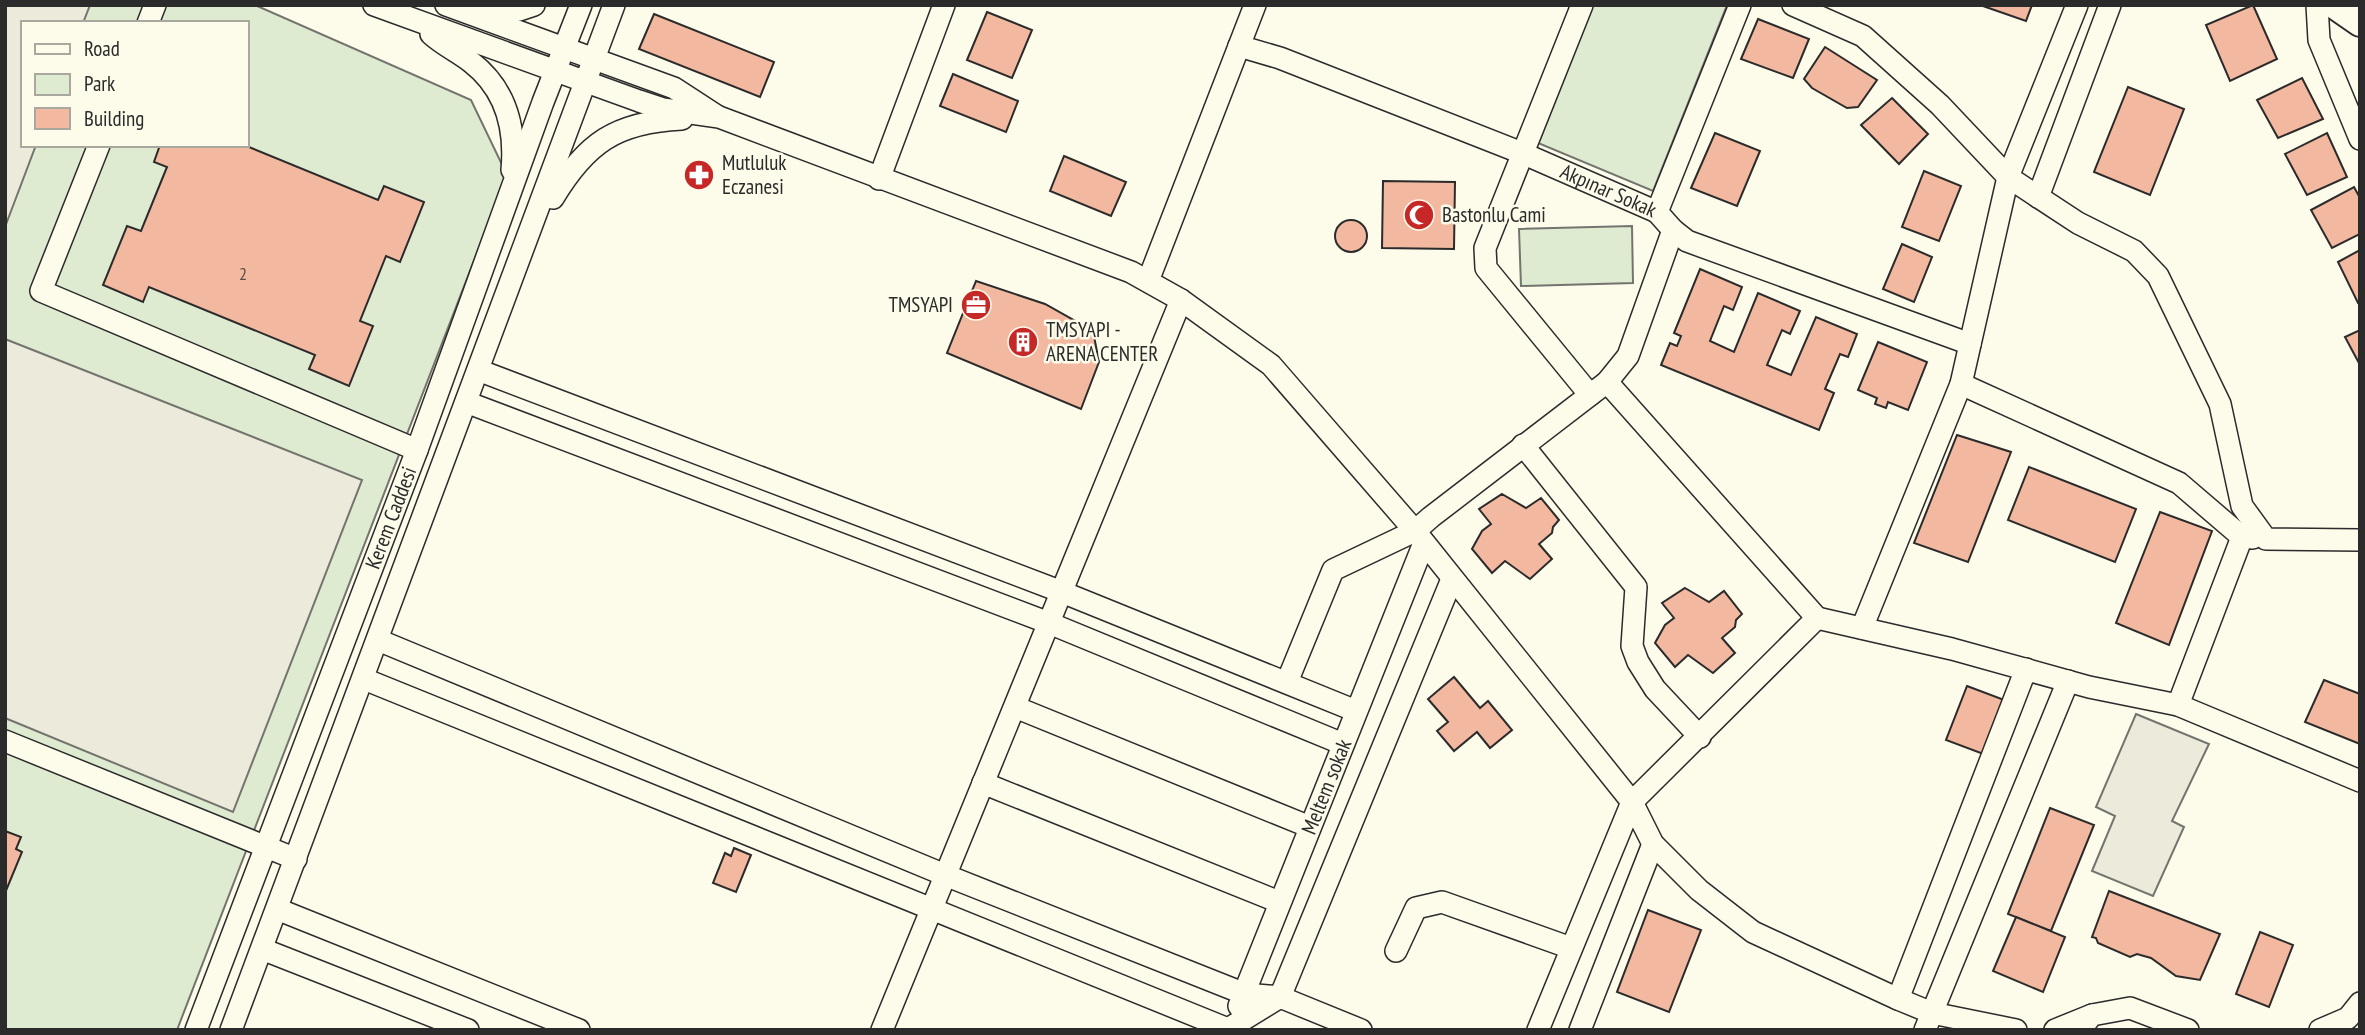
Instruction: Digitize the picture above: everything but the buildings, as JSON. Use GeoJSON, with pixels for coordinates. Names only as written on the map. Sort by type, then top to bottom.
{"type":"FeatureCollection","features":[{"type":"Feature","properties":{"kind":"main road"},"geometry":{"type":"LineString","coordinates":[[2334,5],[2360,23]]}},
{"type":"Feature","properties":{"kind":"street"},"geometry":{"type":"LineString","coordinates":[[374,5],[663,109],[719,117]]}},
{"type":"Feature","properties":{"kind":"street"},"geometry":{"type":"LineString","coordinates":[[454,9],[493,13],[534,5]]}},
{"type":"Feature","properties":{"kind":"street","name":"Kerem Caddesi"},"geometry":{"type":"LineString","coordinates":[[196,1030],[417,450],[581,5]]}},
{"type":"Feature","properties":{"kind":"street","name":"Kerem Caddesi"},"geometry":{"type":"LineString","coordinates":[[231,1030],[614,5]]}},
{"type":"Feature","properties":{"kind":"street"},"geometry":{"type":"LineString","coordinates":[[879,178],[944,5]]}},
{"type":"Feature","properties":{"kind":"street"},"geometry":{"type":"LineString","coordinates":[[1148,281],[1255,5]]}},
{"type":"Feature","properties":{"kind":"street"},"geometry":{"type":"LineString","coordinates":[[1582,5],[1485,248],[1486,268],[1590,395]]}},
{"type":"Feature","properties":{"kind":"street"},"geometry":{"type":"LineString","coordinates":[[1657,212],[1740,5]]}},
{"type":"Feature","properties":{"kind":"street"},"geometry":{"type":"LineString","coordinates":[[1793,5],[1863,36],[1940,105],[2008,177],[2078,223],[2134,251],[2158,276],[2220,404],[2242,506],[2266,539]]}},
{"type":"Feature","properties":{"kind":"street"},"geometry":{"type":"LineString","coordinates":[[1862,628],[1961,384],[2008,177],[2077,5]]}},
{"type":"Feature","properties":{"kind":"street"},"geometry":{"type":"LineString","coordinates":[[2038,197],[2110,5]]}},
{"type":"Feature","properties":{"kind":"street"},"geometry":{"type":"LineString","coordinates":[[2317,5],[2319,40],[2360,139]]}},
{"type":"Feature","properties":{"kind":"street"},"geometry":{"type":"LineString","coordinates":[[454,9],[674,88],[719,117],[1131,272],[1181,300],[1271,365],[1419,537],[1632,802],[1653,845],[1699,890],[1753,932],[1898,999],[1929,1021],[1959,1030]]}},
{"type":"Feature","properties":{"kind":"street"},"geometry":{"type":"LineString","coordinates":[[420,22],[432,36],[481,70],[491,80],[502,99],[510,118],[513,140],[511,180],[506,208]]}},
{"type":"Feature","properties":{"kind":"street","name":"Akpınar Sokak"},"geometry":{"type":"LineString","coordinates":[[1239,46],[1280,58],[1522,153],[1657,212],[1687,241],[1970,344]]}},
{"type":"Feature","properties":{"kind":"street"},"geometry":{"type":"LineString","coordinates":[[529,234],[570,170],[591,147],[625,129],[646,123],[719,117]]}},
{"type":"Feature","properties":{"kind":"street"},"geometry":{"type":"LineString","coordinates":[[98,147],[41,291],[417,450]]}},
{"type":"Feature","properties":{"kind":"street"},"geometry":{"type":"LineString","coordinates":[[1287,682],[1333,570],[1419,537],[1523,446],[1607,382],[1628,356],[1673,230]]}},
{"type":"Feature","properties":{"kind":"street"},"geometry":{"type":"LineString","coordinates":[[882,1030],[1181,300]]}},
{"type":"Feature","properties":{"kind":"street"},"geometry":{"type":"LineString","coordinates":[[478,370],[1062,592],[1356,710]]}},
{"type":"Feature","properties":{"kind":"street"},"geometry":{"type":"LineString","coordinates":[[1607,382],[1817,618],[2068,681],[2178,705],[2360,781]]}},
{"type":"Feature","properties":{"kind":"street"},"geometry":{"type":"LineString","coordinates":[[1961,384],[2179,483],[2242,537],[2360,540]]}},
{"type":"Feature","properties":{"kind":"street"},"geometry":{"type":"LineString","coordinates":[[466,402],[1049,623],[1343,744]]}},
{"type":"Feature","properties":{"kind":"street"},"geometry":{"type":"LineString","coordinates":[[1523,446],[1636,587],[1632,646],[1638,662],[1655,689],[1700,737]]}},
{"type":"Feature","properties":{"kind":"street","name":"Meltem sokak"},"geometry":{"type":"LineString","coordinates":[[1228,1029],[1245,994],[1343,744],[1419,537]]}},
{"type":"Feature","properties":{"kind":"street"},"geometry":{"type":"LineString","coordinates":[[2178,705],[2242,537]]}},
{"type":"Feature","properties":{"kind":"street","name":"Meltem sokak"},"geometry":{"type":"LineString","coordinates":[[1280,997],[1452,579]]}},
{"type":"Feature","properties":{"kind":"street"},"geometry":{"type":"LineString","coordinates":[[1538,1030],[1632,802],[1817,618]]}},
{"type":"Feature","properties":{"kind":"street"},"geometry":{"type":"LineString","coordinates":[[378,640],[945,875],[1245,994],[1280,997],[1361,1030]]}},
{"type":"Feature","properties":{"kind":"street"},"geometry":{"type":"LineString","coordinates":[[1898,999],[2026,669]]}},
{"type":"Feature","properties":{"kind":"street"},"geometry":{"type":"LineString","coordinates":[[364,679],[931,911],[1228,1029],[1280,997]]}},
{"type":"Feature","properties":{"kind":"street"},"geometry":{"type":"LineString","coordinates":[[1929,1021],[2068,681]]}},
{"type":"Feature","properties":{"kind":"street"},"geometry":{"type":"LineString","coordinates":[[1015,708],[1310,827]]}},
{"type":"Feature","properties":{"kind":"street"},"geometry":{"type":"LineString","coordinates":[[5,741],[296,859]]}},
{"type":"Feature","properties":{"kind":"street"},"geometry":{"type":"LineString","coordinates":[[984,783],[1279,902]]}},
{"type":"Feature","properties":{"kind":"street"},"geometry":{"type":"LineString","coordinates":[[1580,1030],[1653,845]]}},
{"type":"Feature","properties":{"kind":"street"},"geometry":{"type":"LineString","coordinates":[[1396,951],[1416,908],[1442,902],[1571,948]]}},
{"type":"Feature","properties":{"kind":"street"},"geometry":{"type":"LineString","coordinates":[[277,909],[579,1030]]}},
{"type":"Feature","properties":{"kind":"street"},"geometry":{"type":"LineString","coordinates":[[262,949],[468,1030]]}},
{"type":"Feature","properties":{"kind":"street"},"geometry":{"type":"LineString","coordinates":[[2320,1030],[2348,1018],[2360,1003]]}},
{"type":"Feature","properties":{"kind":"street"},"geometry":{"type":"LineString","coordinates":[[2055,1030],[2130,1008],[2188,1030]]}},
{"type":"Feature","properties":{"kind":"street"},"geometry":{"type":"LineString","coordinates":[[1929,1021],[2016,1030]]}},
{"type":"Feature","properties":{"kind":"green space"},"geometry":{"type":"Polygon","coordinates":[[[5,5],[255,5],[471,100],[507,175],[177,1030],[5,1030],[5,5]]]}},
{"type":"Feature","properties":{"kind":"green space"},"geometry":{"type":"Polygon","coordinates":[[[1593,5],[1727,5],[1653,191],[1538,143],[1593,5]]]}},
{"type":"Feature","properties":{"kind":"green space"},"geometry":{"type":"Polygon","coordinates":[[[1632,226],[1633,283],[1521,286],[1519,229],[1632,226]]]}},
{"type":"Feature","properties":{"kind":"shaded area"},"geometry":{"type":"Polygon","coordinates":[[[5,5],[90,5],[84,21],[21,21],[21,147],[35,147],[5,227],[5,5]]]}},
{"type":"Feature","properties":{"kind":"shaded area"},"geometry":{"type":"Polygon","coordinates":[[[5,339],[362,480],[233,812],[5,718],[5,339]]]}},
{"type":"Feature","properties":{"kind":"shaded area"},"geometry":{"type":"Polygon","coordinates":[[[2136,714],[2209,744],[2172,821],[2184,827],[2153,896],[2092,871],[2115,816],[2096,807],[2136,714]]]}},
{"type":"Feature","properties":{"kind":"place","name":"Mutluluk Eczanesi"},"geometry":{"type":"Point","coordinates":[699,175]}},
{"type":"Feature","properties":{"kind":"place","name":"Bastonlu Cami"},"geometry":{"type":"Point","coordinates":[1419,215]}},
{"type":"Feature","properties":{"kind":"place","name":"TMSYAPI"},"geometry":{"type":"Point","coordinates":[976,305]}},
{"type":"Feature","properties":{"kind":"place","name":"TMSYAPI - ARENA CENTER"},"geometry":{"type":"Point","coordinates":[1023,342]}}]}
